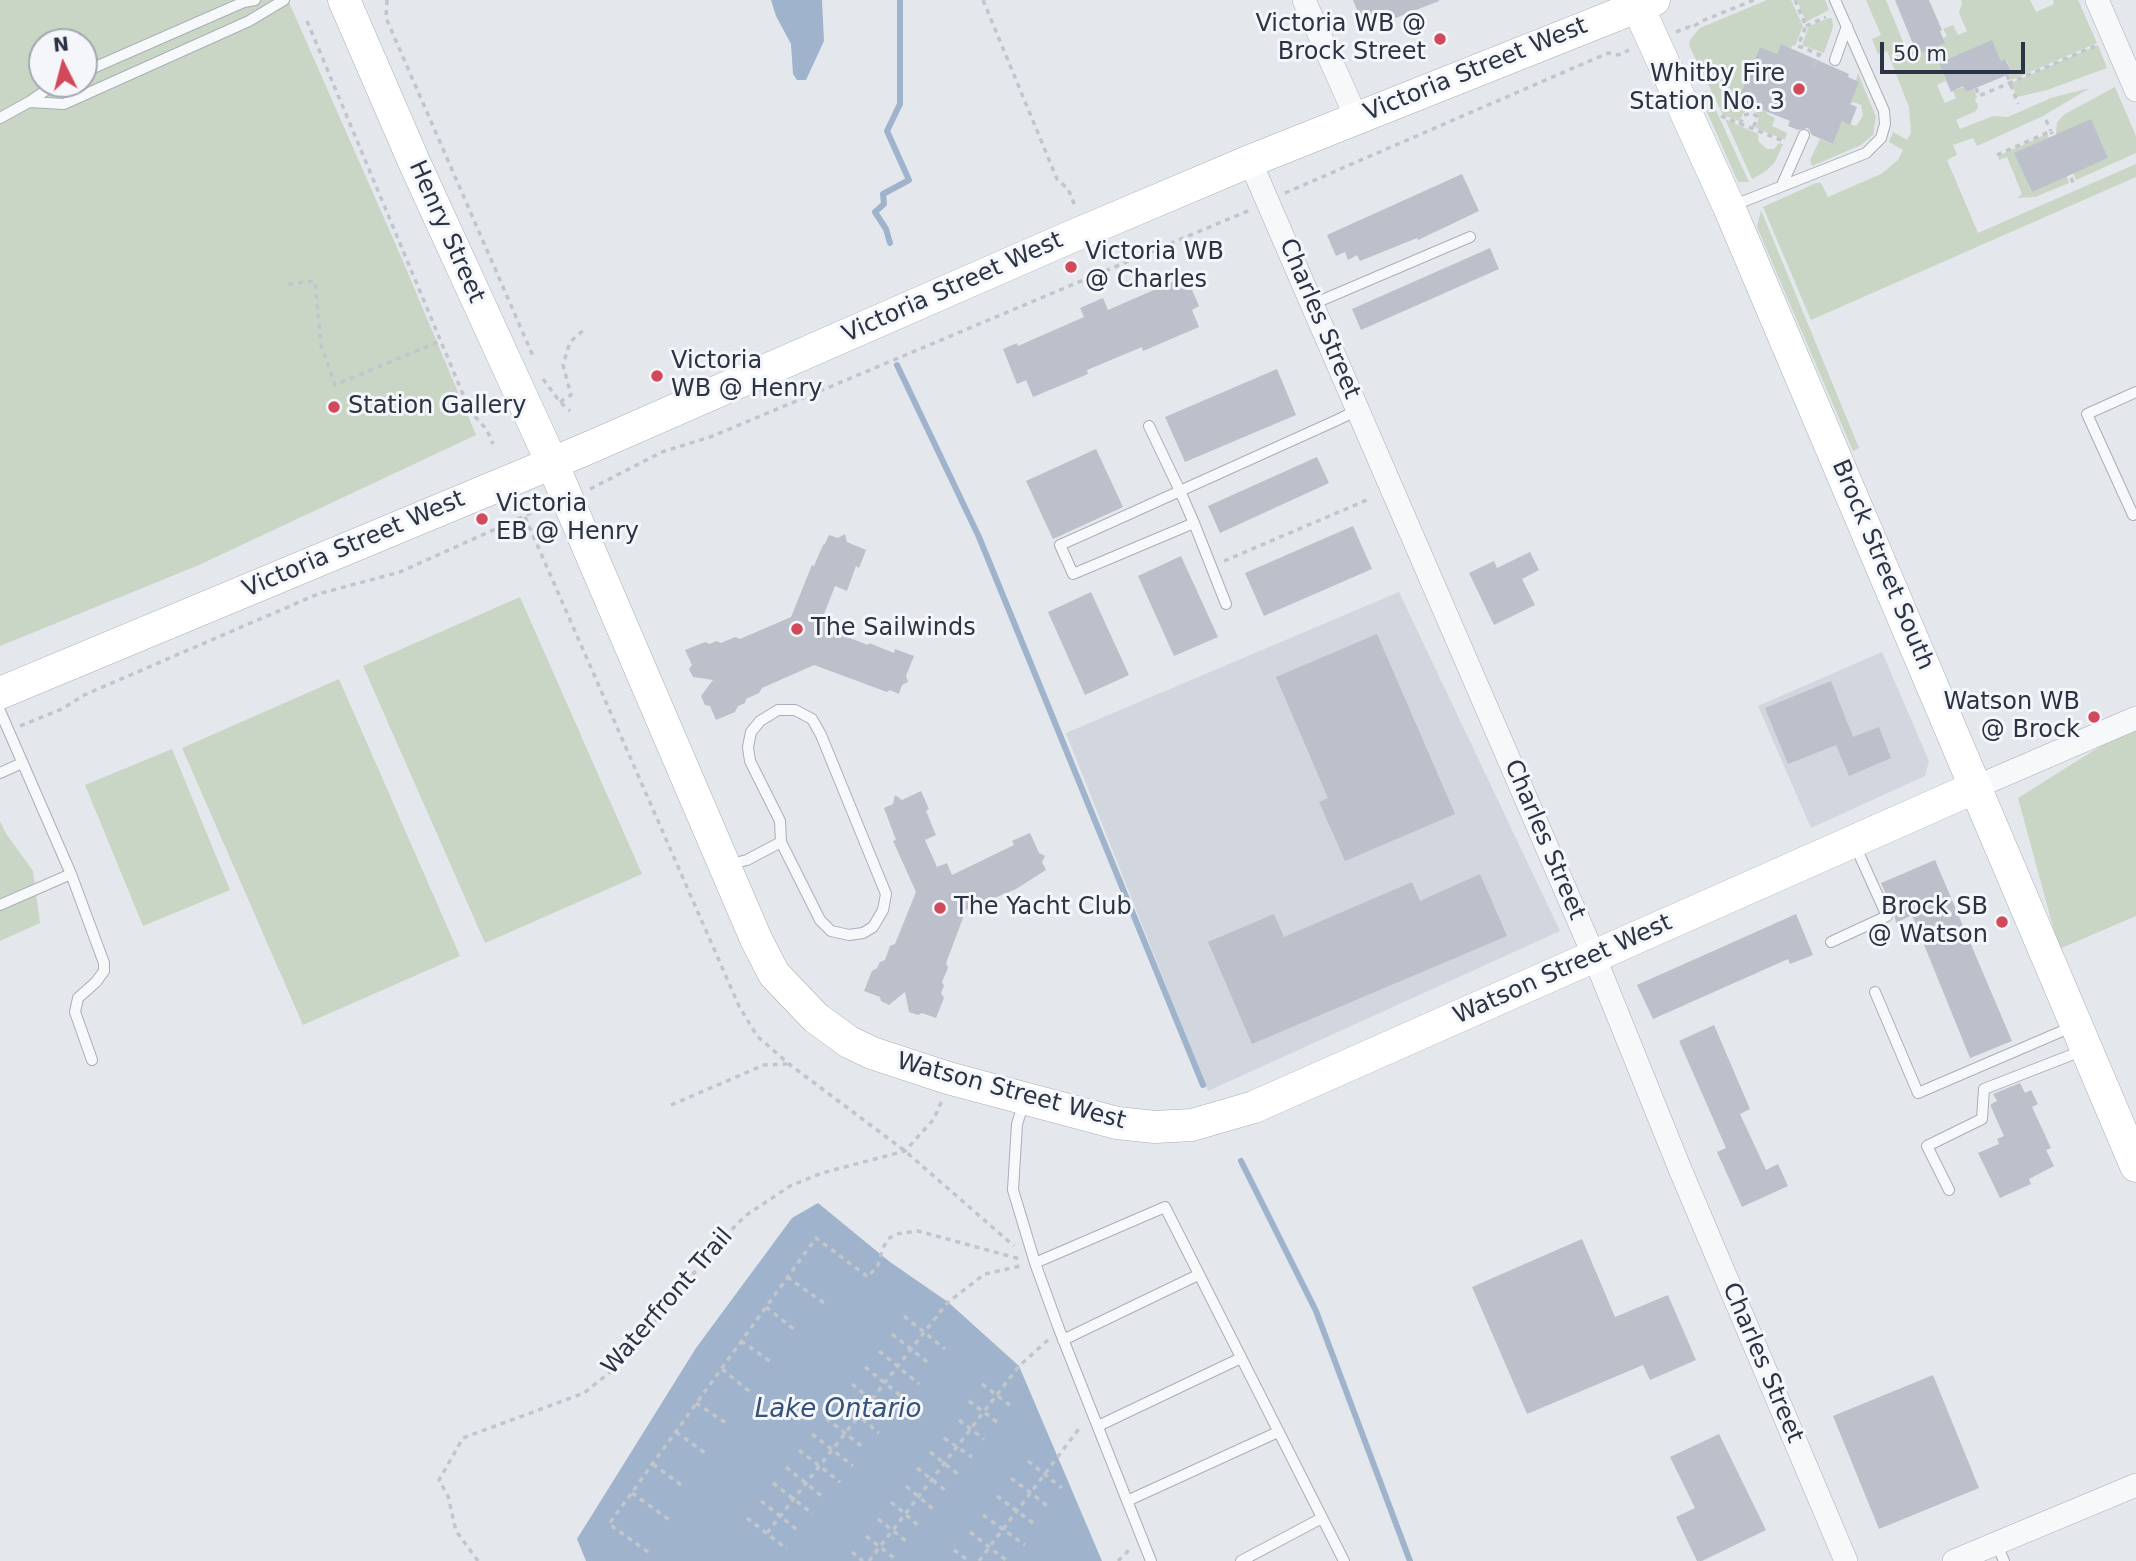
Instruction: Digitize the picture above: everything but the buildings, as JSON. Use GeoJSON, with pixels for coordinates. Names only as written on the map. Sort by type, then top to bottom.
{"type":"FeatureCollection","features":[{"type":"Feature","properties":{"kind":"main road","name":"Henry Street"},"geometry":{"type":"LineString","coordinates":[[344,0],[415,164],[552,463]]}},
{"type":"Feature","properties":{"kind":"main road","name":"Victoria Street West"},"geometry":{"type":"LineString","coordinates":[[1,693],[552,463],[1086,230],[1640,2]]}},
{"type":"Feature","properties":{"kind":"main road","name":"Brock Street South"},"geometry":{"type":"LineString","coordinates":[[1640,2],[2136,1166]]}},
{"type":"Feature","properties":{"kind":"main road","name":"Watson Street West"},"geometry":{"type":"LineString","coordinates":[[552,463],[723,866],[774,974],[816,1018],[849,1042],[872,1053],[913,1068],[1024,1100],[1116,1123],[1155,1127],[1192,1125],[1254,1107],[1976,787]]}},
{"type":"Feature","properties":{"kind":"street"},"geometry":{"type":"LineString","coordinates":[[1304,0],[1356,117]]}},
{"type":"Feature","properties":{"kind":"street"},"geometry":{"type":"LineString","coordinates":[[2097,0],[2136,90]]}},
{"type":"Feature","properties":{"kind":"street","name":"Charles Street"},"geometry":{"type":"LineString","coordinates":[[1250,161],[1594,956],[1685,1182],[1846,1561]]}},
{"type":"Feature","properties":{"kind":"street"},"geometry":{"type":"LineString","coordinates":[[1976,787],[2136,718]]}},
{"type":"Feature","properties":{"kind":"street"},"geometry":{"type":"LineString","coordinates":[[1954,1561],[2000,1552],[2136,1485]]}},
{"type":"Feature","properties":{"kind":"lane"},"geometry":{"type":"LineString","coordinates":[[98,66],[244,2],[255,0]]}},
{"type":"Feature","properties":{"kind":"lane"},"geometry":{"type":"LineString","coordinates":[[29,102],[64,104],[249,21],[284,0]]}},
{"type":"Feature","properties":{"kind":"lane"},"geometry":{"type":"LineString","coordinates":[[1729,207],[1866,153],[1881,138],[1885,124],[1884,111],[1838,5]]}},
{"type":"Feature","properties":{"kind":"lane"},"geometry":{"type":"LineString","coordinates":[[1835,60],[1847,26]]}},
{"type":"Feature","properties":{"kind":"lane"},"geometry":{"type":"LineString","coordinates":[[1,117],[35,98]]}},
{"type":"Feature","properties":{"kind":"lane"},"geometry":{"type":"LineString","coordinates":[[1782,185],[1804,135]]}},
{"type":"Feature","properties":{"kind":"lane"},"geometry":{"type":"LineString","coordinates":[[1312,304],[1470,237]]}},
{"type":"Feature","properties":{"kind":"lane"},"geometry":{"type":"LineString","coordinates":[[2133,515],[2087,414],[2136,393]]}},
{"type":"Feature","properties":{"kind":"lane"},"geometry":{"type":"LineString","coordinates":[[1194,523],[1073,574],[1060,545],[1358,410]]}},
{"type":"Feature","properties":{"kind":"lane"},"geometry":{"type":"LineString","coordinates":[[1149,426],[1194,523],[1226,604]]}},
{"type":"Feature","properties":{"kind":"lane"},"geometry":{"type":"LineString","coordinates":[[1,693],[8,730],[71,874],[104,963],[104,971],[96,982],[78,998],[75,1012],[92,1060]]}},
{"type":"Feature","properties":{"kind":"lane"},"geometry":{"type":"LineString","coordinates":[[778,710],[795,710],[811,719],[821,735],[886,894],[883,910],[873,927],[863,933],[849,935],[831,931],[820,920],[781,842],[780,821],[750,761],[748,747],[751,732],[760,721],[778,710]]}},
{"type":"Feature","properties":{"kind":"lane"},"geometry":{"type":"LineString","coordinates":[[0,773],[22,763]]}},
{"type":"Feature","properties":{"kind":"lane"},"geometry":{"type":"LineString","coordinates":[[1831,942],[1886,916],[1853,841]]}},
{"type":"Feature","properties":{"kind":"lane"},"geometry":{"type":"LineString","coordinates":[[723,866],[747,860],[781,842]]}},
{"type":"Feature","properties":{"kind":"lane"},"geometry":{"type":"LineString","coordinates":[[0,905],[71,874]]}},
{"type":"Feature","properties":{"kind":"lane"},"geometry":{"type":"LineString","coordinates":[[1875,992],[1918,1093],[2082,1037]]}},
{"type":"Feature","properties":{"kind":"lane"},"geometry":{"type":"LineString","coordinates":[[1949,1190],[1927,1146],[1982,1119],[1984,1089],[2082,1037]]}},
{"type":"Feature","properties":{"kind":"lane"},"geometry":{"type":"LineString","coordinates":[[1024,1100],[1017,1124],[1013,1190],[1035,1263],[1061,1334],[1151,1561]]}},
{"type":"Feature","properties":{"kind":"lane"},"geometry":{"type":"LineString","coordinates":[[1035,1263],[1165,1208],[1344,1561]]}},
{"type":"Feature","properties":{"kind":"lane"},"geometry":{"type":"LineString","coordinates":[[1061,1334],[1198,1275]]}},
{"type":"Feature","properties":{"kind":"lane"},"geometry":{"type":"LineString","coordinates":[[1098,1426],[1241,1359]]}},
{"type":"Feature","properties":{"kind":"lane"},"geometry":{"type":"LineString","coordinates":[[1128,1501],[1278,1432]]}},
{"type":"Feature","properties":{"kind":"lane"},"geometry":{"type":"LineString","coordinates":[[1241,1561],[1322,1518]]}},
{"type":"Feature","properties":{"kind":"path"},"geometry":{"type":"LineString","coordinates":[[387,0],[386,18],[537,366]]}},
{"type":"Feature","properties":{"kind":"path"},"geometry":{"type":"LineString","coordinates":[[983,0],[1058,179],[1068,189],[1086,230]]}},
{"type":"Feature","properties":{"kind":"path"},"geometry":{"type":"LineString","coordinates":[[1691,28],[1754,0]]}},
{"type":"Feature","properties":{"kind":"path"},"geometry":{"type":"LineString","coordinates":[[1795,0],[1806,26]]}},
{"type":"Feature","properties":{"kind":"path"},"geometry":{"type":"LineString","coordinates":[[1835,60],[1798,46],[1806,26],[1838,5]]}},
{"type":"Feature","properties":{"kind":"path"},"geometry":{"type":"LineString","coordinates":[[307,21],[470,411],[487,430],[493,444]]}},
{"type":"Feature","properties":{"kind":"path"},"geometry":{"type":"LineString","coordinates":[[1976,88],[1979,96],[2093,47]]}},
{"type":"Feature","properties":{"kind":"path"},"geometry":{"type":"LineString","coordinates":[[1286,192],[1608,53],[1618,55],[1627,51]]}},
{"type":"Feature","properties":{"kind":"path"},"geometry":{"type":"LineString","coordinates":[[1814,66],[1819,54]]}},
{"type":"Feature","properties":{"kind":"path"},"geometry":{"type":"LineString","coordinates":[[2007,75],[2018,104]]}},
{"type":"Feature","properties":{"kind":"path"},"geometry":{"type":"LineString","coordinates":[[1740,124],[1744,115],[1753,113],[1757,120],[1753,130]]}},
{"type":"Feature","properties":{"kind":"path"},"geometry":{"type":"LineString","coordinates":[[1721,116],[1786,142]]}},
{"type":"Feature","properties":{"kind":"path"},"geometry":{"type":"LineString","coordinates":[[1997,155],[2052,133],[2046,120]]}},
{"type":"Feature","properties":{"kind":"path"},"geometry":{"type":"LineString","coordinates":[[2071,178],[2074,185]]}},
{"type":"Feature","properties":{"kind":"path"},"geometry":{"type":"LineString","coordinates":[[585,491],[663,452],[713,436],[1244,212]]}},
{"type":"Feature","properties":{"kind":"path"},"geometry":{"type":"LineString","coordinates":[[288,284],[315,281],[321,345],[335,385],[440,341]]}},
{"type":"Feature","properties":{"kind":"path"},"geometry":{"type":"LineString","coordinates":[[560,402],[571,395],[563,365],[570,342],[586,328]]}},
{"type":"Feature","properties":{"kind":"path"},"geometry":{"type":"LineString","coordinates":[[543,379],[570,411]]}},
{"type":"Feature","properties":{"kind":"path"},"geometry":{"type":"LineString","coordinates":[[596,473],[599,484]]}},
{"type":"Feature","properties":{"kind":"path"},"geometry":{"type":"LineString","coordinates":[[1211,566],[1367,500]]}},
{"type":"Feature","properties":{"kind":"path"},"geometry":{"type":"LineString","coordinates":[[8,730],[62,709],[85,695],[318,594],[400,572],[540,509]]}},
{"type":"Feature","properties":{"kind":"path"},"geometry":{"type":"LineString","coordinates":[[525,517],[739,1006],[757,1036],[789,1064],[905,1151],[1035,1263]]}},
{"type":"Feature","properties":{"kind":"path"},"geometry":{"type":"LineString","coordinates":[[671,1105],[764,1065],[789,1064]]}},
{"type":"Feature","properties":{"kind":"path"},"geometry":{"type":"LineString","coordinates":[[905,1151],[934,1119],[941,1103]]}},
{"type":"Feature","properties":{"kind":"path","name":"Waterfront Trail"},"geometry":{"type":"LineString","coordinates":[[478,1561],[456,1531],[448,1496],[439,1480],[463,1438],[584,1392],[609,1373],[633,1348],[716,1246],[745,1216],[790,1186],[822,1173],[905,1151]]}},
{"type":"Feature","properties":{"kind":"path"},"geometry":{"type":"LineString","coordinates":[[648,1552],[609,1524],[816,1238],[868,1277],[878,1265],[888,1239],[896,1234],[918,1231],[1035,1263]]}},
{"type":"Feature","properties":{"kind":"path"},"geometry":{"type":"LineString","coordinates":[[767,1533],[948,1302],[985,1274],[1035,1263]]}},
{"type":"Feature","properties":{"kind":"path"},"geometry":{"type":"LineString","coordinates":[[787,1277],[824,1303]]}},
{"type":"Feature","properties":{"kind":"path"},"geometry":{"type":"LineString","coordinates":[[766,1307],[795,1329]]}},
{"type":"Feature","properties":{"kind":"path"},"geometry":{"type":"LineString","coordinates":[[904,1317],[944,1349]]}},
{"type":"Feature","properties":{"kind":"path"},"geometry":{"type":"LineString","coordinates":[[892,1334],[931,1365]]}},
{"type":"Feature","properties":{"kind":"path"},"geometry":{"type":"LineString","coordinates":[[869,1561],[1019,1366],[1061,1334]]}},
{"type":"Feature","properties":{"kind":"path"},"geometry":{"type":"LineString","coordinates":[[741,1341],[771,1362]]}},
{"type":"Feature","properties":{"kind":"path"},"geometry":{"type":"LineString","coordinates":[[879,1352],[919,1384]]}},
{"type":"Feature","properties":{"kind":"path"},"geometry":{"type":"LineString","coordinates":[[865,1367],[906,1400]]}},
{"type":"Feature","properties":{"kind":"path"},"geometry":{"type":"LineString","coordinates":[[722,1369],[750,1392]]}},
{"type":"Feature","properties":{"kind":"path"},"geometry":{"type":"LineString","coordinates":[[852,1384],[890,1415]]}},
{"type":"Feature","properties":{"kind":"path"},"geometry":{"type":"LineString","coordinates":[[982,1384],[1011,1406]]}},
{"type":"Feature","properties":{"kind":"path"},"geometry":{"type":"LineString","coordinates":[[839,1400],[879,1433]]}},
{"type":"Feature","properties":{"kind":"path"},"geometry":{"type":"LineString","coordinates":[[969,1401],[997,1422]]}},
{"type":"Feature","properties":{"kind":"path"},"geometry":{"type":"LineString","coordinates":[[696,1403],[729,1425]]}},
{"type":"Feature","properties":{"kind":"path"},"geometry":{"type":"LineString","coordinates":[[979,1561],[1093,1412]]}},
{"type":"Feature","properties":{"kind":"path"},"geometry":{"type":"LineString","coordinates":[[826,1418],[865,1449]]}},
{"type":"Feature","properties":{"kind":"path"},"geometry":{"type":"LineString","coordinates":[[960,1420],[984,1439]]}},
{"type":"Feature","properties":{"kind":"path"},"geometry":{"type":"LineString","coordinates":[[676,1432],[708,1455]]}},
{"type":"Feature","properties":{"kind":"path"},"geometry":{"type":"LineString","coordinates":[[812,1434],[853,1466]]}},
{"type":"Feature","properties":{"kind":"path"},"geometry":{"type":"LineString","coordinates":[[944,1438],[972,1457]]}},
{"type":"Feature","properties":{"kind":"path"},"geometry":{"type":"LineString","coordinates":[[799,1450],[840,1482]]}},
{"type":"Feature","properties":{"kind":"path"},"geometry":{"type":"LineString","coordinates":[[930,1452],[960,1475]]}},
{"type":"Feature","properties":{"kind":"path"},"geometry":{"type":"LineString","coordinates":[[1028,1461],[1062,1489]]}},
{"type":"Feature","properties":{"kind":"path"},"geometry":{"type":"LineString","coordinates":[[653,1464],[685,1488]]}},
{"type":"Feature","properties":{"kind":"path"},"geometry":{"type":"LineString","coordinates":[[786,1467],[824,1498]]}},
{"type":"Feature","properties":{"kind":"path"},"geometry":{"type":"LineString","coordinates":[[916,1468],[944,1490]]}},
{"type":"Feature","properties":{"kind":"path"},"geometry":{"type":"LineString","coordinates":[[1011,1478],[1049,1507]]}},
{"type":"Feature","properties":{"kind":"path"},"geometry":{"type":"LineString","coordinates":[[773,1483],[813,1514]]}},
{"type":"Feature","properties":{"kind":"path"},"geometry":{"type":"LineString","coordinates":[[906,1486],[933,1509]]}},
{"type":"Feature","properties":{"kind":"path"},"geometry":{"type":"LineString","coordinates":[[632,1493],[671,1521]]}},
{"type":"Feature","properties":{"kind":"path"},"geometry":{"type":"LineString","coordinates":[[998,1496],[1037,1526]]}},
{"type":"Feature","properties":{"kind":"path"},"geometry":{"type":"LineString","coordinates":[[761,1501],[800,1532]]}},
{"type":"Feature","properties":{"kind":"path"},"geometry":{"type":"LineString","coordinates":[[891,1502],[919,1525]]}},
{"type":"Feature","properties":{"kind":"path"},"geometry":{"type":"LineString","coordinates":[[983,1515],[1025,1545]]}},
{"type":"Feature","properties":{"kind":"path"},"geometry":{"type":"LineString","coordinates":[[747,1518],[787,1549]]}},
{"type":"Feature","properties":{"kind":"path"},"geometry":{"type":"LineString","coordinates":[[878,1519],[906,1541]]}},
{"type":"Feature","properties":{"kind":"path"},"geometry":{"type":"LineString","coordinates":[[970,1532],[1007,1561]]}},
{"type":"Feature","properties":{"kind":"path"},"geometry":{"type":"LineString","coordinates":[[866,1536],[894,1558]]}},
{"type":"Feature","properties":{"kind":"path"},"geometry":{"type":"LineString","coordinates":[[954,1550],[969,1561]]}},
{"type":"Feature","properties":{"kind":"path"},"geometry":{"type":"LineString","coordinates":[[852,1552],[863,1561]]}},
{"type":"Feature","properties":{"kind":"shaded area"},"geometry":{"type":"Polygon","coordinates":[[[1399,592],[1560,931],[1208,1091],[1066,733],[1399,592]]]}},
{"type":"Feature","properties":{"kind":"shaded area"},"geometry":{"type":"Polygon","coordinates":[[[1882,652],[1929,761],[1925,776],[1811,828],[1758,706],[1882,652]]]}},
{"type":"Feature","properties":{"kind":"green space"},"geometry":{"type":"Polygon","coordinates":[[[0,0],[288,0],[476,435],[199,565],[0,646],[0,0]]]}},
{"type":"Feature","properties":{"kind":"green space"},"geometry":{"type":"Polygon","coordinates":[[[1767,0],[1791,0],[1803,26],[1795,46],[1791,48],[1781,45],[1777,54],[1760,47],[1738,100],[1775,118],[1772,126],[1787,133],[1785,140],[1756,128],[1759,117],[1754,110],[1744,112],[1739,121],[1723,115],[1689,45],[1700,28],[1767,0]]]}},
{"type":"Feature","properties":{"kind":"green space"},"geometry":{"type":"Polygon","coordinates":[[[1797,0],[1825,0],[1829,10],[1806,22],[1797,0]]]}},
{"type":"Feature","properties":{"kind":"green space"},"geometry":{"type":"Polygon","coordinates":[[[1866,0],[1886,0],[1904,44],[1904,51],[1910,52],[1945,43],[1943,38],[1947,36],[1943,29],[1953,25],[1958,35],[1967,31],[1959,13],[1961,0],[2030,0],[2036,12],[2054,4],[2053,0],[2078,0],[2097,43],[2011,80],[2009,74],[2012,73],[2006,59],[2001,61],[1992,41],[1941,67],[1946,81],[1937,85],[1945,103],[1956,98],[1953,91],[1963,87],[1966,92],[1974,89],[1977,97],[1976,111],[1956,120],[1960,129],[1993,116],[2008,117],[2051,98],[2090,88],[2043,116],[1977,146],[1973,138],[1953,145],[1957,155],[1947,160],[1978,233],[2136,164],[2136,177],[1811,320],[1763,207],[1816,183],[1821,183],[1828,197],[1881,174],[1898,160],[1903,150],[1889,142],[1893,132],[1907,140],[1911,133],[1909,107],[1887,51],[1878,54],[1872,39],[1881,35],[1866,0]]]}},
{"type":"Feature","properties":{"kind":"green space"},"geometry":{"type":"Polygon","coordinates":[[[1832,18],[1833,27],[1824,53],[1802,45],[1809,26],[1832,18]]]}},
{"type":"Feature","properties":{"kind":"green space"},"geometry":{"type":"Polygon","coordinates":[[[2098,45],[2107,68],[2047,90],[2017,97],[2011,83],[2098,45]]]}},
{"type":"Feature","properties":{"kind":"green space"},"geometry":{"type":"Polygon","coordinates":[[[1858,73],[1876,117],[1873,135],[1861,145],[1812,166],[1810,160],[1820,139],[1833,144],[1842,121],[1856,126],[1863,116],[1861,105],[1854,102],[1850,104],[1858,73]]]}},
{"type":"Feature","properties":{"kind":"green space"},"geometry":{"type":"Polygon","coordinates":[[[2115,87],[2136,136],[2136,153],[2076,180],[2073,173],[2108,158],[2091,120],[2056,135],[2057,122],[2065,114],[2115,87]]]}},
{"type":"Feature","properties":{"kind":"green space"},"geometry":{"type":"Polygon","coordinates":[[[1707,91],[1749,182],[1738,182],[1699,94],[1707,91]]]}},
{"type":"Feature","properties":{"kind":"green space"},"geometry":{"type":"Polygon","coordinates":[[[1725,119],[1758,134],[1759,142],[1767,149],[1774,149],[1779,143],[1783,144],[1775,162],[1766,171],[1752,179],[1725,119]]]}},
{"type":"Feature","properties":{"kind":"green space"},"geometry":{"type":"Polygon","coordinates":[[[2047,134],[2049,138],[2015,153],[2031,191],[2067,176],[2069,183],[2035,197],[2017,198],[2022,194],[2007,157],[1999,160],[1998,156],[2047,134]]]}},
{"type":"Feature","properties":{"kind":"green space"},"geometry":{"type":"Polygon","coordinates":[[[1761,210],[1859,448],[1853,451],[1757,227],[1761,210]]]}},
{"type":"Feature","properties":{"kind":"green space"},"geometry":{"type":"Polygon","coordinates":[[[520,597],[642,874],[485,943],[363,666],[520,597]]]}},
{"type":"Feature","properties":{"kind":"green space"},"geometry":{"type":"Polygon","coordinates":[[[339,679],[460,956],[303,1025],[182,748],[339,679]]]}},
{"type":"Feature","properties":{"kind":"green space"},"geometry":{"type":"Polygon","coordinates":[[[2136,724],[2136,916],[2059,949],[2018,798],[2136,724]]]}},
{"type":"Feature","properties":{"kind":"green space"},"geometry":{"type":"Polygon","coordinates":[[[172,749],[230,890],[143,926],[85,785],[172,749]]]}},
{"type":"Feature","properties":{"kind":"green space"},"geometry":{"type":"Polygon","coordinates":[[[0,821],[33,871],[40,923],[0,941],[0,821]]]}},
{"type":"Feature","properties":{"kind":"water"},"geometry":{"type":"Polygon","coordinates":[[[771,0],[822,0],[824,41],[806,80],[797,80],[793,74],[791,44],[771,0]]]}},
{"type":"Feature","properties":{"kind":"water","name":"Lake Ontario"},"geometry":{"type":"Polygon","coordinates":[[[818,1203],[890,1262],[948,1302],[1019,1366],[1102,1561],[586,1561],[577,1539],[696,1348],[792,1218],[818,1203]]]}},
{"type":"Feature","properties":{"kind":"waterway"},"geometry":{"type":"LineString","coordinates":[[890,243],[886,229],[875,212],[884,204],[883,194],[909,180],[887,131],[900,104],[900,0]]}},
{"type":"Feature","properties":{"kind":"waterway"},"geometry":{"type":"LineString","coordinates":[[897,365],[979,537],[1203,1085]]}},
{"type":"Feature","properties":{"kind":"waterway"},"geometry":{"type":"LineString","coordinates":[[1241,1161],[1316,1311],[1410,1561]]}},
{"type":"Feature","properties":{"kind":"place","name":"Victoria WB @ Brock Street"},"geometry":{"type":"Point","coordinates":[1440,39]}},
{"type":"Feature","properties":{"kind":"place","name":"Whitby Fire Station No. 3"},"geometry":{"type":"Point","coordinates":[1799,89]}},
{"type":"Feature","properties":{"kind":"place","name":"Victoria WB @ Charles"},"geometry":{"type":"Point","coordinates":[1071,267]}},
{"type":"Feature","properties":{"kind":"place","name":"Victoria WB @ Henry"},"geometry":{"type":"Point","coordinates":[657,376]}},
{"type":"Feature","properties":{"kind":"place","name":"Station Gallery"},"geometry":{"type":"Point","coordinates":[334,407]}},
{"type":"Feature","properties":{"kind":"place","name":"Victoria EB @ Henry"},"geometry":{"type":"Point","coordinates":[482,519]}},
{"type":"Feature","properties":{"kind":"place","name":"The Sailwinds"},"geometry":{"type":"Point","coordinates":[797,629]}},
{"type":"Feature","properties":{"kind":"place","name":"Watson WB @ Brock"},"geometry":{"type":"Point","coordinates":[2094,717]}},
{"type":"Feature","properties":{"kind":"place","name":"The Yacht Club"},"geometry":{"type":"Point","coordinates":[940,908]}},
{"type":"Feature","properties":{"kind":"place","name":"Brock SB @ Watson"},"geometry":{"type":"Point","coordinates":[2002,922]}}]}
